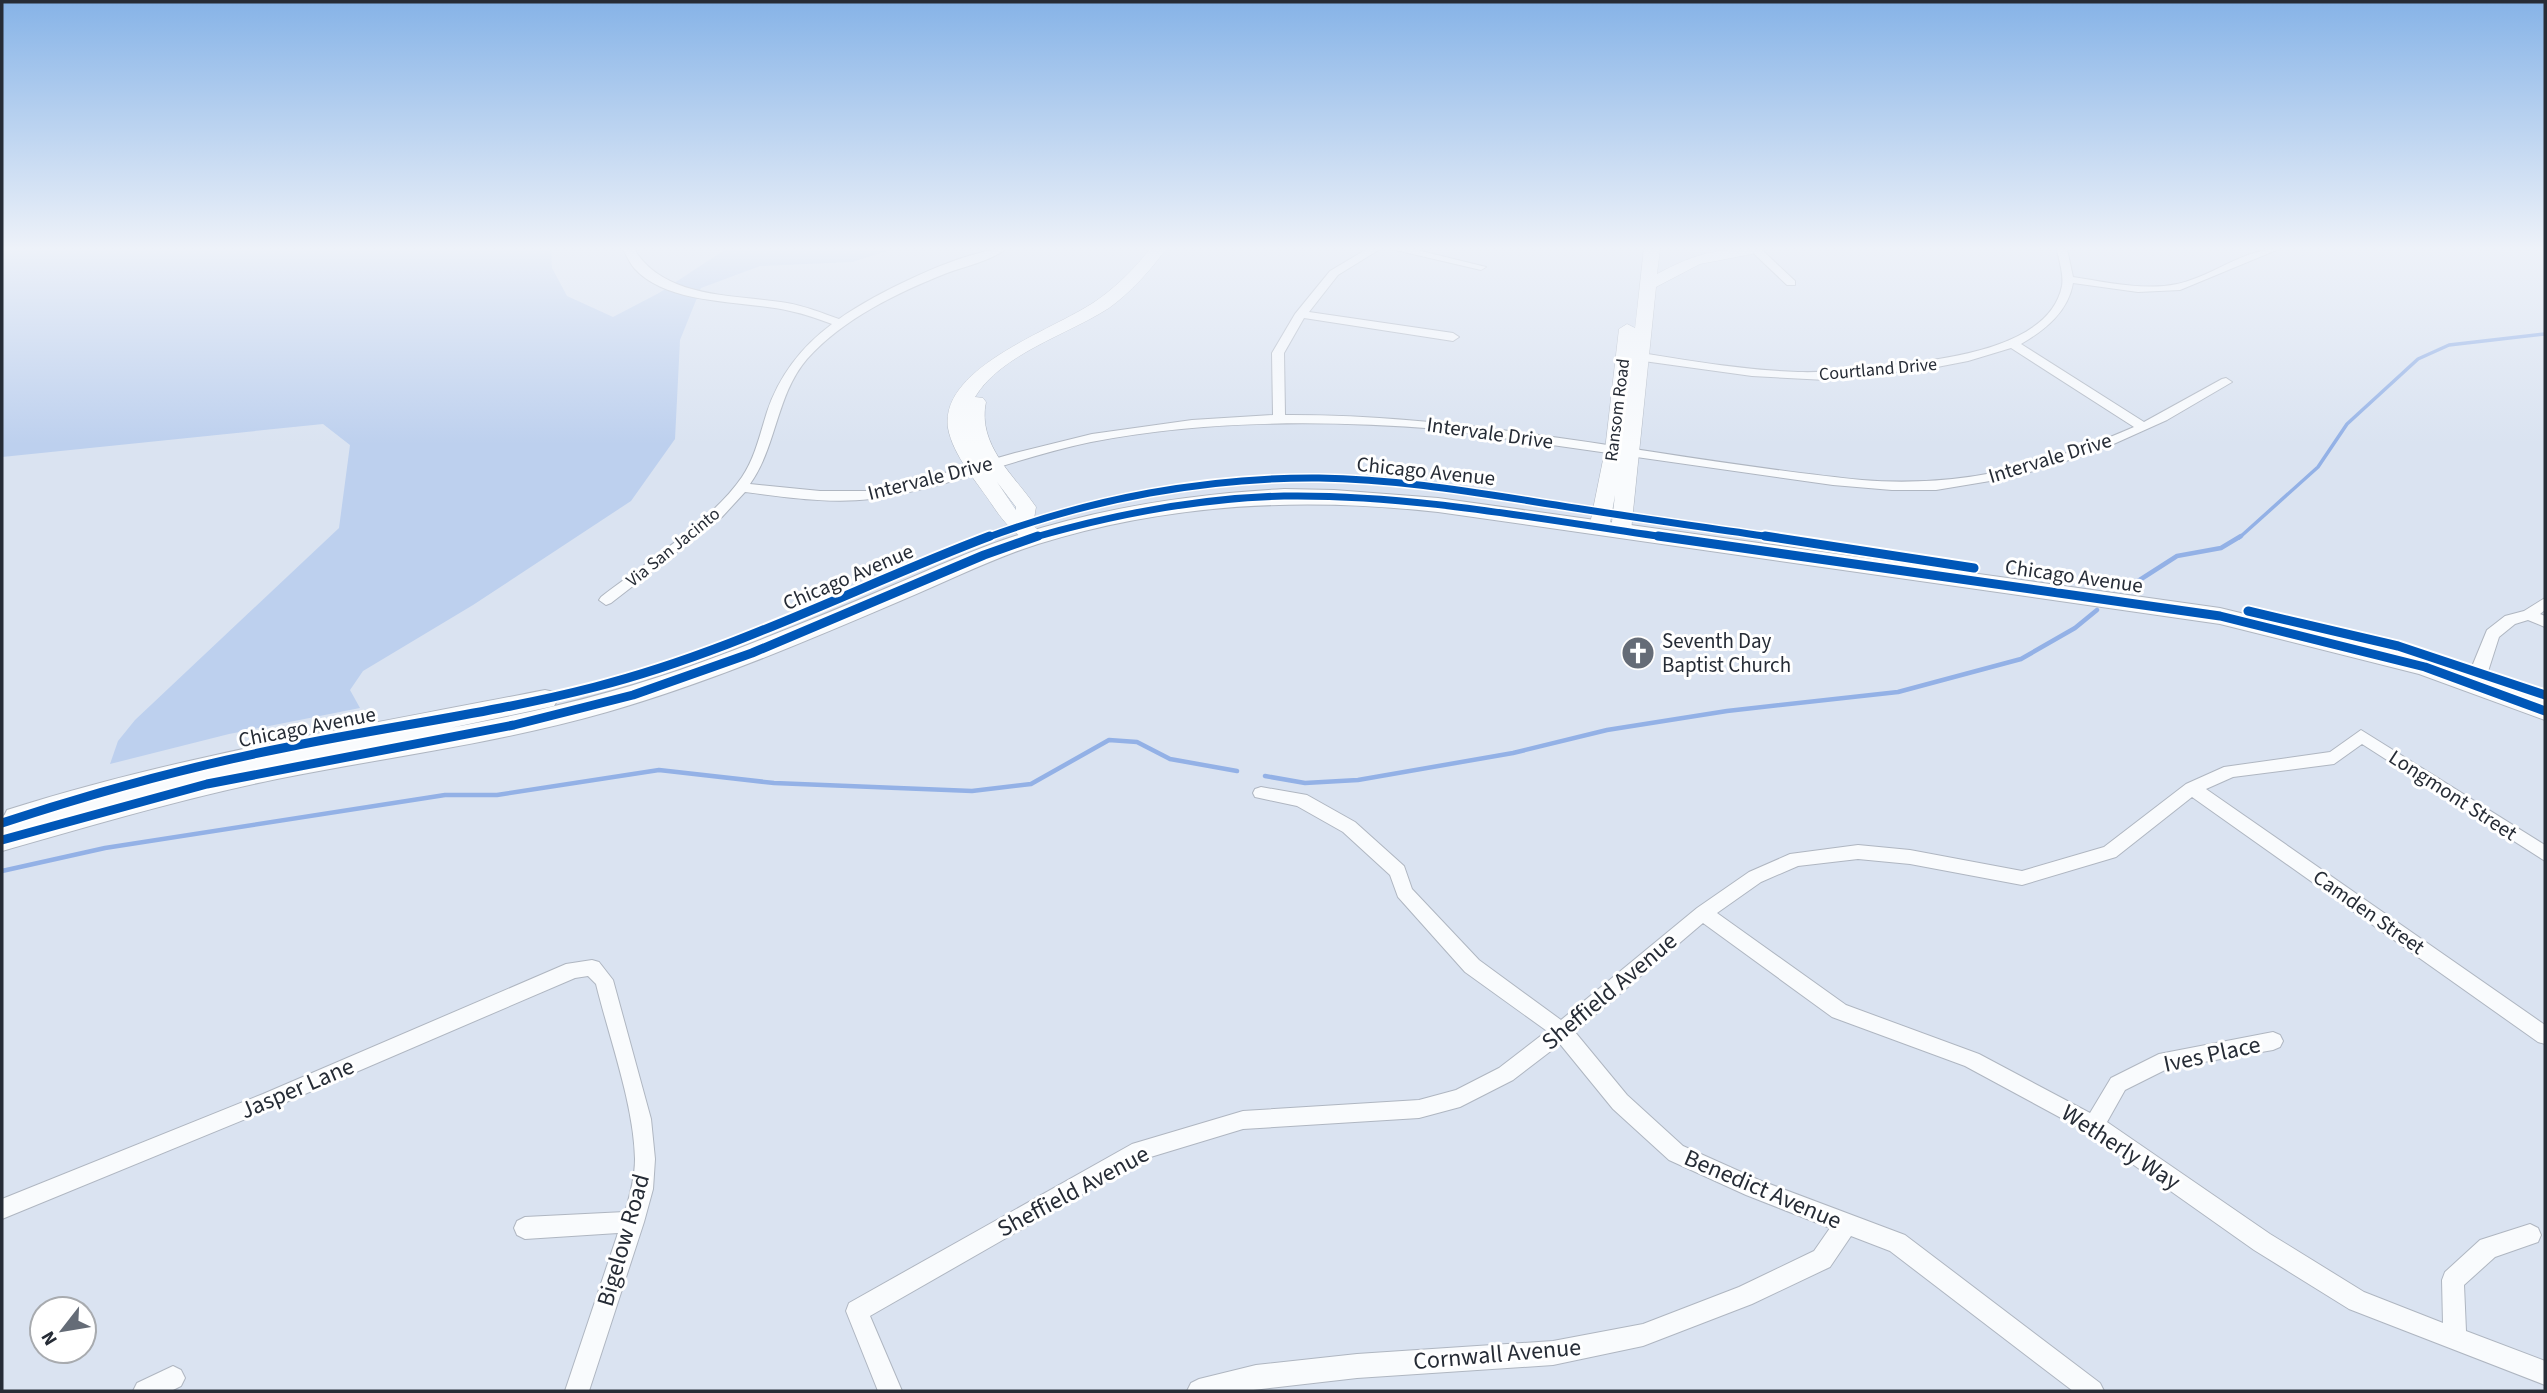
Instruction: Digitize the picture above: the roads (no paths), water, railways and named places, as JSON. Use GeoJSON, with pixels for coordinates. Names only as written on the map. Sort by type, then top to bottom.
{"type":"FeatureCollection","features":[{"type":"Feature","properties":{"kind":"main road","name":"Chicago Avenue"},"geometry":{"type":"LineString","coordinates":[[2,823],[55,805],[171,773],[287,747],[515,705],[644,674],[1116,500],[1174,489],[1283,479],[1397,483],[1611,522],[2220,616],[2477,676],[2545,695]]}},
{"type":"Feature","properties":{"kind":"main road","name":"Chicago Avenue"},"geometry":{"type":"LineString","coordinates":[[2,840],[161,794],[275,769],[507,726],[645,692],[765,648],[1029,531]]}},
{"type":"Feature","properties":{"kind":"main road","name":"Chicago Avenue"},"geometry":{"type":"LineString","coordinates":[[2477,676],[2545,711]]}},
{"type":"Feature","properties":{"kind":"street"},"geometry":{"type":"LineString","coordinates":[[813,314],[842,324]]}},
{"type":"Feature","properties":{"kind":"street","name":"Via San Jacinto"},"geometry":{"type":"LineString","coordinates":[[606,600],[717,514],[740,487],[757,459],[786,381],[804,357],[842,324],[859,314]]}},
{"type":"Feature","properties":{"kind":"street"},"geometry":{"type":"LineString","coordinates":[[985,466],[962,444],[957,425],[961,405],[977,379],[1019,350],[1085,314]]}},
{"type":"Feature","properties":{"kind":"street"},"geometry":{"type":"LineString","coordinates":[[1029,531],[1009,515],[985,466],[972,413],[985,388],[1013,364],[1103,314]]}},
{"type":"Feature","properties":{"kind":"street"},"geometry":{"type":"LineString","coordinates":[[1279,418],[1278,353],[1301,314],[1453,337]]}},
{"type":"Feature","properties":{"kind":"street","name":"Ransom Road"},"geometry":{"type":"LineString","coordinates":[[1611,522],[1622,451],[1636,314]]}},
{"type":"Feature","properties":{"kind":"street","name":"Ransom Road"},"geometry":{"type":"LineString","coordinates":[[1631,356],[1641,314]]}},
{"type":"Feature","properties":{"kind":"street","name":"Courtland Drive"},"geometry":{"type":"LineString","coordinates":[[1631,356],[1717,368],[1826,376],[1940,364],[1971,358],[2011,343],[2037,328],[2053,314]]}},
{"type":"Feature","properties":{"kind":"street"},"geometry":{"type":"LineString","coordinates":[[2011,343],[2045,361],[2111,410],[2144,427]]}},
{"type":"Feature","properties":{"kind":"street","name":"Intervale Drive"},"geometry":{"type":"LineString","coordinates":[[740,487],[824,496],[870,495],[916,486],[1109,435],[1212,422],[1279,418],[1380,420],[1439,425],[1855,483],[1936,485],[2013,473],[2109,443],[2226,382]]}},
{"type":"Feature","properties":{"kind":"street"},"geometry":{"type":"LineString","coordinates":[[2477,676],[2493,635],[2510,620],[2529,615],[2545,603]]}},
{"type":"Feature","properties":{"kind":"street"},"geometry":{"type":"LineString","coordinates":[[2529,615],[2545,622]]}},
{"type":"Feature","properties":{"kind":"street","name":"Sheffield Avenue"},"geometry":{"type":"LineString","coordinates":[[890,1391],[857,1311],[1139,1151],[1243,1120],[1419,1109],[1460,1098],[1506,1073],[1562,1031],[1703,913],[1755,877],[1796,859],[1858,852],[1910,857],[2022,877],[2110,852],[2192,788],[2230,771],[2334,758],[2361,736]]}},
{"type":"Feature","properties":{"kind":"street","name":"Longmont Street"},"geometry":{"type":"LineString","coordinates":[[2361,736],[2544,852]]}},
{"type":"Feature","properties":{"kind":"street","name":"Camden Street"},"geometry":{"type":"LineString","coordinates":[[2192,788],[2545,1036]]}},
{"type":"Feature","properties":{"kind":"street","name":"Benedict Avenue"},"geometry":{"type":"LineString","coordinates":[[1261,793],[1301,800],[1349,827],[1398,872],[1404,892],[1472,966],[1562,1031],[1620,1102],[1676,1153],[1753,1188],[1896,1243],[2092,1391]]}},
{"type":"Feature","properties":{"kind":"street","name":"Wetherly Way"},"geometry":{"type":"LineString","coordinates":[[1703,913],[1839,1011],[1972,1060],[2094,1125],[2262,1242],[2357,1301],[2545,1373]]}},
{"type":"Feature","properties":{"kind":"street","name":"Jasper Lane"},"geometry":{"type":"LineString","coordinates":[[2,1209],[270,1100],[573,970],[592,968]]}},
{"type":"Feature","properties":{"kind":"street","name":"Bigelow Road"},"geometry":{"type":"LineString","coordinates":[[577,1391],[633,1222],[642,1189],[645,1158],[641,1119],[604,980],[592,968]]}},
{"type":"Feature","properties":{"kind":"street","name":"Ives Place"},"geometry":{"type":"LineString","coordinates":[[2094,1125],[2118,1084],[2166,1060],[2273,1041]]}},
{"type":"Feature","properties":{"kind":"street"},"geometry":{"type":"LineString","coordinates":[[525,1228],[633,1222]]}},
{"type":"Feature","properties":{"kind":"street","name":"Cornwall Avenue"},"geometry":{"type":"LineString","coordinates":[[1199,1391],[1256,1377],[1553,1353],[1643,1335],[1744,1296],[1822,1259],[1846,1224]]}},
{"type":"Feature","properties":{"kind":"street"},"geometry":{"type":"LineString","coordinates":[[2455,1338],[2453,1280],[2488,1248],[2530,1235]]}},
{"type":"Feature","properties":{"kind":"street"},"geometry":{"type":"LineString","coordinates":[[145,1391],[173,1378]]}},
{"type":"Feature","properties":{"kind":"waterway"},"geometry":{"type":"LineString","coordinates":[[2239,538],[2318,467],[2347,424],[2418,359],[2449,345],[2545,334]]}},
{"type":"Feature","properties":{"kind":"waterway"},"geometry":{"type":"LineString","coordinates":[[2138,581],[2177,556],[2221,548],[2241,536]]}},
{"type":"Feature","properties":{"kind":"waterway"},"geometry":{"type":"LineString","coordinates":[[1265,776],[1305,783],[1358,780],[1513,753],[1607,730],[1727,711],[1898,692],[2021,659],[2075,628],[2097,610]]}},
{"type":"Feature","properties":{"kind":"waterway"},"geometry":{"type":"LineString","coordinates":[[2,871],[105,848],[445,795],[497,795],[659,770],[774,783],[972,791],[1031,784],[1109,740],[1137,742],[1170,759],[1237,771]]}},
{"type":"Feature","properties":{"kind":"place","name":"Seventh Day Baptist Church"},"geometry":{"type":"Point","coordinates":[1638,653]}}]}
